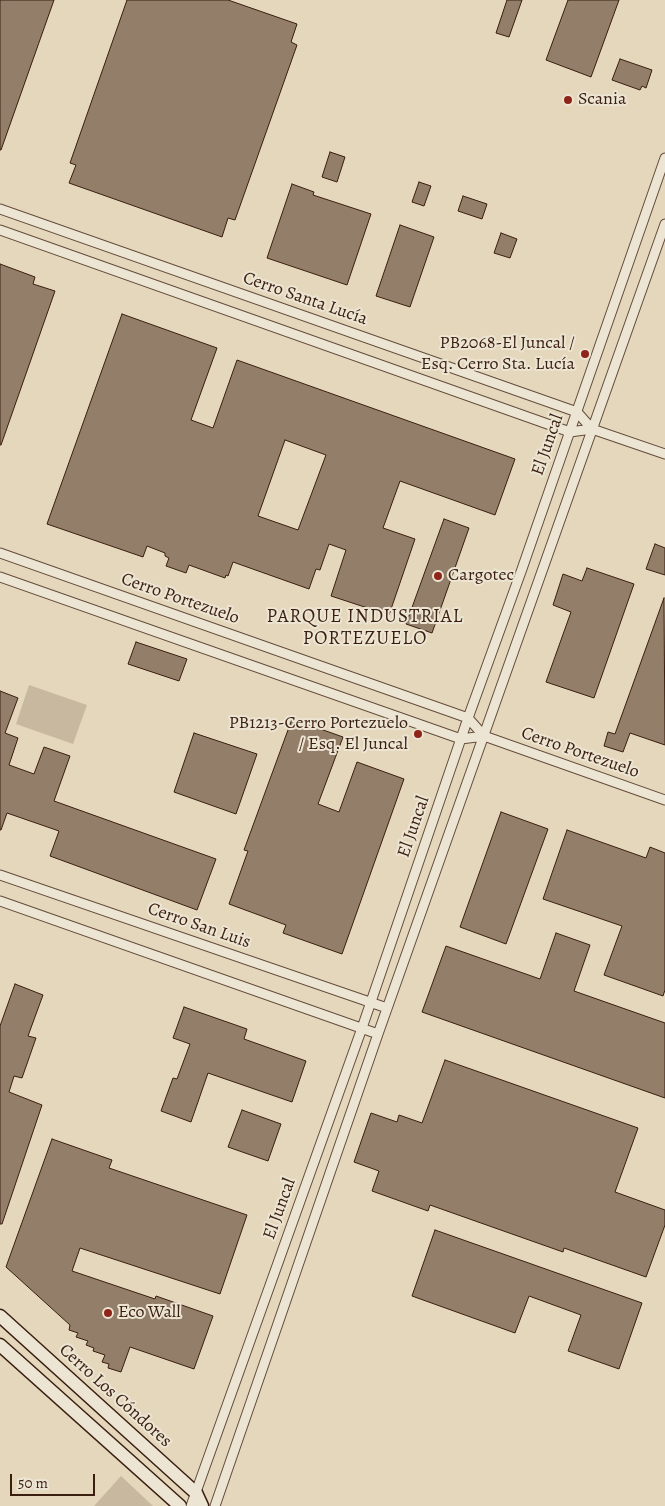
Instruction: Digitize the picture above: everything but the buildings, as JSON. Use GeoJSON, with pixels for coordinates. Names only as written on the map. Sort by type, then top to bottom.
{"type":"FeatureCollection","features":[{"type":"Feature","properties":{"kind":"street","name":"El Juncal"},"geometry":{"type":"LineString","coordinates":[[191,1506],[371,1003],[468,718],[665,158]]}},
{"type":"Feature","properties":{"kind":"street","name":"Cerro Santa Lucía"},"geometry":{"type":"LineString","coordinates":[[0,209],[577,412],[592,429]]}},
{"type":"Feature","properties":{"kind":"street","name":"El Juncal"},"geometry":{"type":"LineString","coordinates":[[215,1506],[387,1008],[665,224]]}},
{"type":"Feature","properties":{"kind":"street","name":"Cerro Santa Lucía"},"geometry":{"type":"LineString","coordinates":[[0,230],[570,432],[592,429],[665,454]]}},
{"type":"Feature","properties":{"kind":"street","name":"Cerro Portezuelo"},"geometry":{"type":"LineString","coordinates":[[0,553],[468,718],[484,736]]}},
{"type":"Feature","properties":{"kind":"street","name":"Cerro Portezuelo"},"geometry":{"type":"LineString","coordinates":[[0,577],[461,739],[484,736],[665,800]]}},
{"type":"Feature","properties":{"kind":"street","name":"Cerro San Luis"},"geometry":{"type":"LineString","coordinates":[[0,875],[387,1008]]}},
{"type":"Feature","properties":{"kind":"street"},"geometry":{"type":"LineString","coordinates":[[0,901],[378,1034]]}},
{"type":"Feature","properties":{"kind":"street","name":"Cerro Los Cóndores"},"geometry":{"type":"LineString","coordinates":[[0,1316],[196,1493],[202,1506]]}},
{"type":"Feature","properties":{"kind":"street"},"geometry":{"type":"LineString","coordinates":[[0,1345],[180,1506]]}},
{"type":"Feature","properties":{"kind":"shaded area"},"geometry":{"type":"Polygon","coordinates":[[[29,685],[87,705],[73,744],[16,724],[29,685]]]}},
{"type":"Feature","properties":{"kind":"shaded area"},"geometry":{"type":"Polygon","coordinates":[[[121,1476],[153,1506],[94,1506],[121,1476]]]}},
{"type":"Feature","properties":{"kind":"place","name":"Scania"},"geometry":{"type":"Point","coordinates":[568,100]}},
{"type":"Feature","properties":{"kind":"place","name":"PB2068-El Juncal / Esq. Cerro Sta. Lucía"},"geometry":{"type":"Point","coordinates":[585,354]}},
{"type":"Feature","properties":{"kind":"place","name":"Cargotec"},"geometry":{"type":"Point","coordinates":[438,576]}},
{"type":"Feature","properties":{"kind":"place","name":"PB1213-Cerro Portezuelo / Esq. El Juncal"},"geometry":{"type":"Point","coordinates":[418,734]}},
{"type":"Feature","properties":{"kind":"place","name":"Eco Wall"},"geometry":{"type":"Point","coordinates":[108,1313]}},
{"type":"Feature","properties":{"kind":"district","name":"PARQUE INDUSTRIAL PORTEZUELO"},"geometry":{"type":"Point","coordinates":[365,628]}}]}
